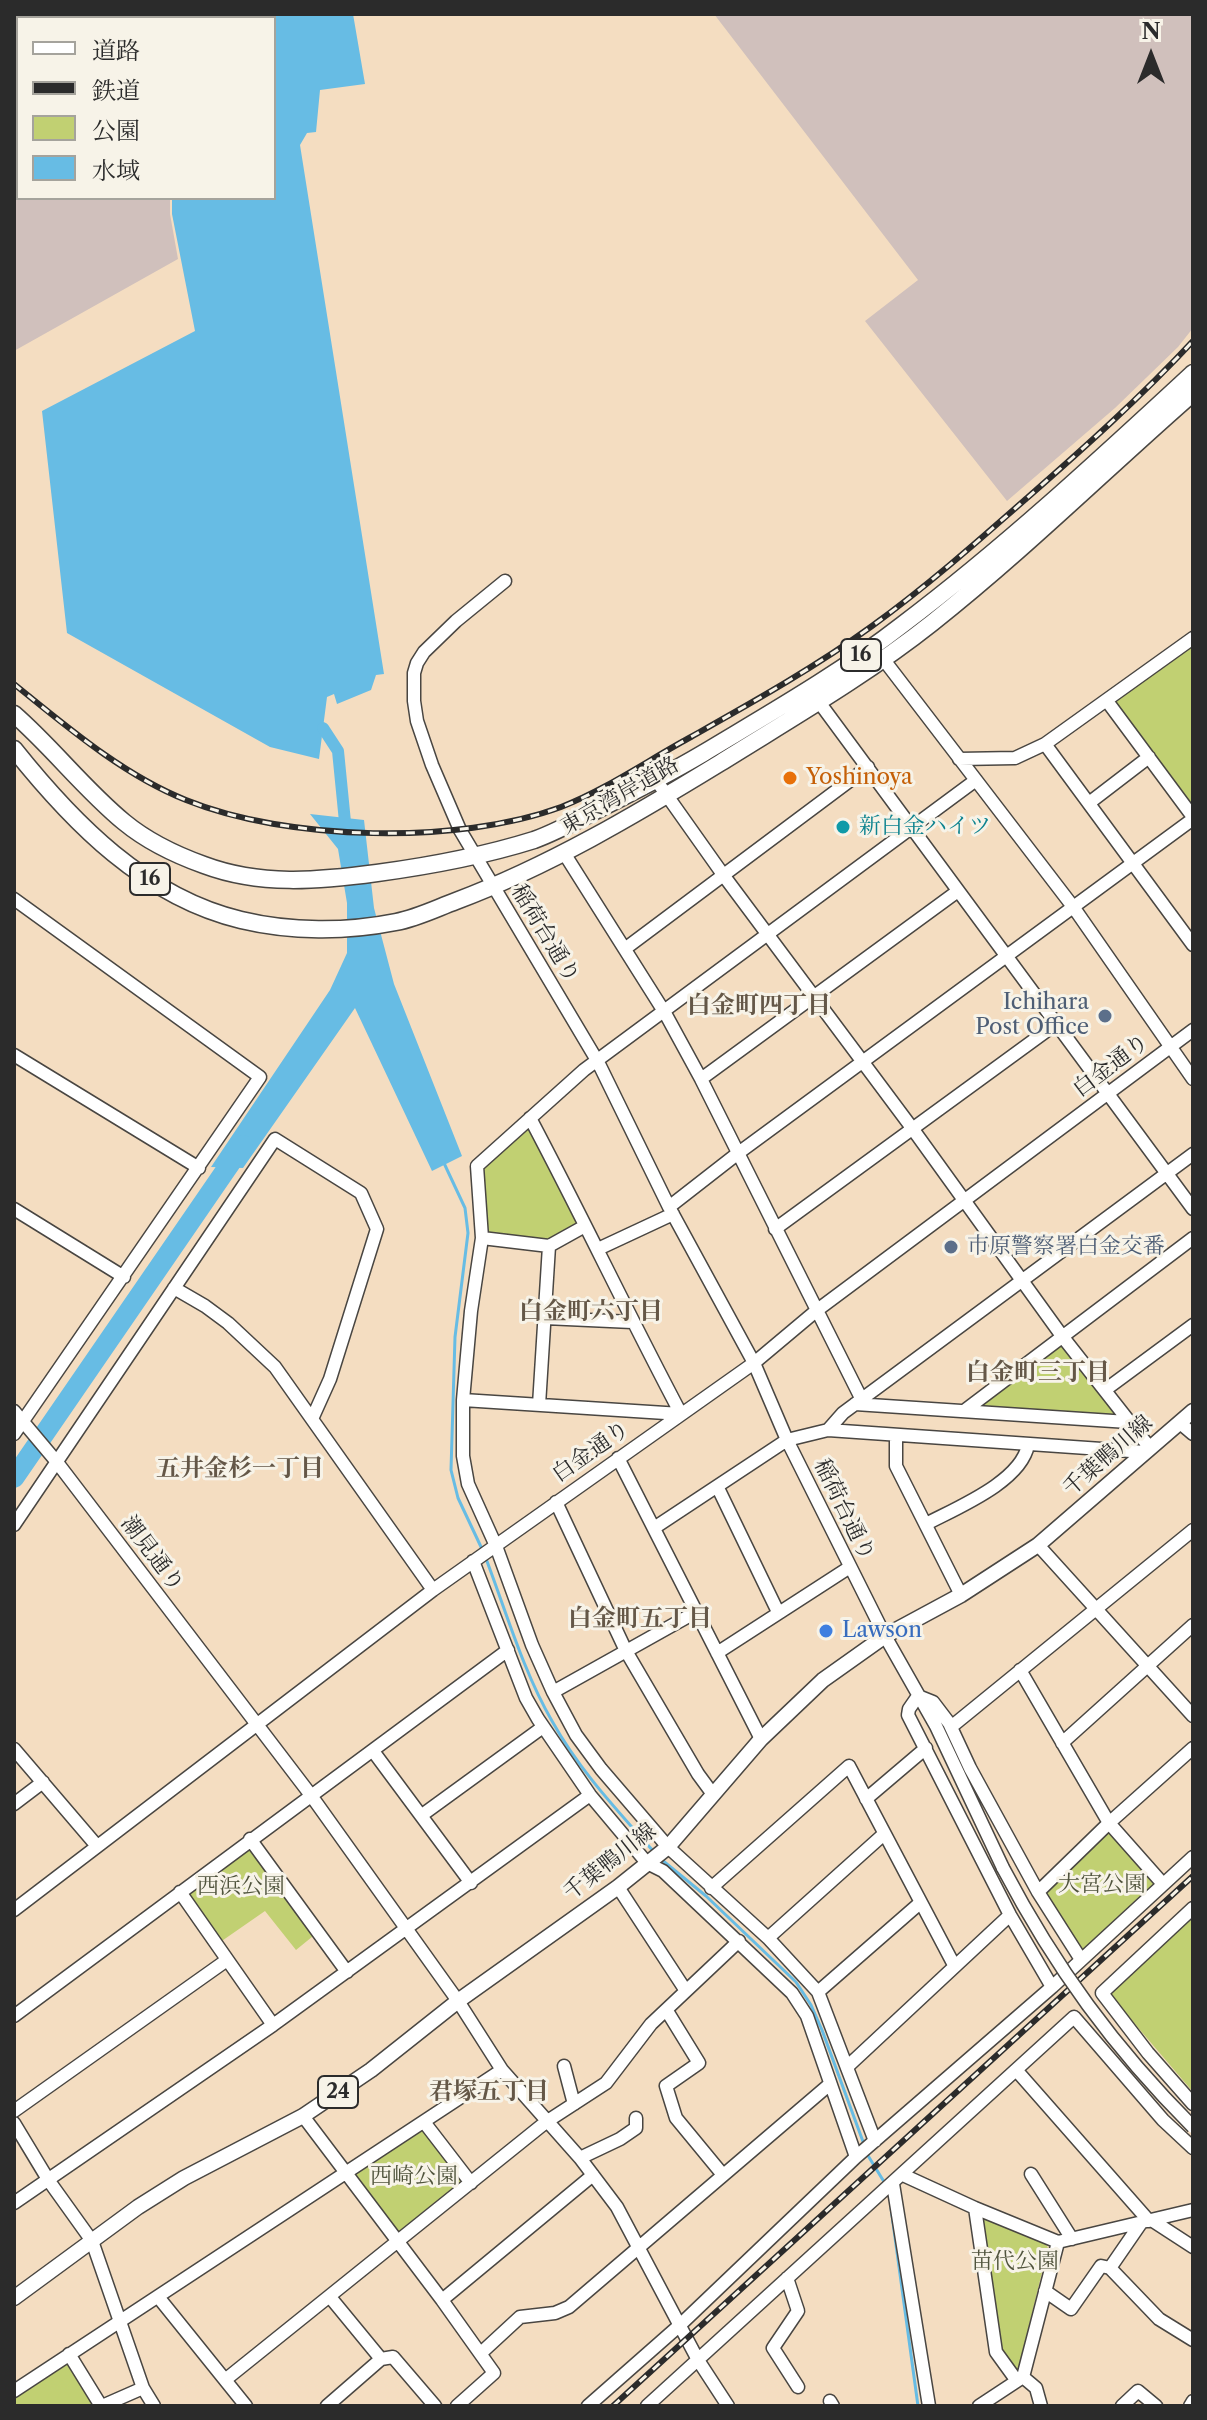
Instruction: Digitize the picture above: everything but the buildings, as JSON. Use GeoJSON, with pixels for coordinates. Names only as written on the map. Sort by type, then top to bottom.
{"type":"FeatureCollection","features":[{"type":"Feature","properties":{"kind":"highway","name":"東京湾岸道路"},"geometry":{"type":"LineString","coordinates":[[14,714],[126,824],[161,846],[204,865],[245,877],[326,880],[476,855],[553,833],[656,780],[800,696],[899,628],[1099,460],[1193,373]]}},
{"type":"Feature","properties":{"kind":"highway","name":"東京湾岸道路"},"geometry":{"type":"LineString","coordinates":[[14,749],[87,833],[161,886],[202,907],[241,920],[299,928],[363,927],[410,919],[494,887],[564,853],[667,795],[884,660],[958,601],[1193,393]]}},
{"type":"Feature","properties":{"kind":"main road","name":"千葉鴨川線"},"geometry":{"type":"LineString","coordinates":[[14,2298],[138,2207],[184,2178],[303,2116],[371,2070],[458,2001],[618,1887],[668,1847],[761,1739],[823,1680],[885,1636],[961,1595],[1038,1545],[1193,1411]]}},
{"type":"Feature","properties":{"kind":"street","name":"稲荷台通り"},"geometry":{"type":"LineString","coordinates":[[505,581],[424,652],[414,673],[417,721],[460,830],[598,1062],[671,1210],[754,1363],[787,1440],[850,1567],[936,1726],[1034,1927],[1058,1966],[1123,2051],[1193,2127]]}},
{"type":"Feature","properties":{"kind":"street"},"geometry":{"type":"LineString","coordinates":[[959,759],[1015,758],[1045,744],[1193,638]]}},
{"type":"Feature","properties":{"kind":"street"},"geometry":{"type":"LineString","coordinates":[[884,660],[1074,908],[1193,1079]]}},
{"type":"Feature","properties":{"kind":"street"},"geometry":{"type":"LineString","coordinates":[[598,1249],[671,1210],[737,1154],[1193,818],[1107,701]]}},
{"type":"Feature","properties":{"kind":"street"},"geometry":{"type":"LineString","coordinates":[[819,702],[1193,1209]]}},
{"type":"Feature","properties":{"kind":"street"},"geometry":{"type":"LineString","coordinates":[[1045,744],[1193,945]]}},
{"type":"Feature","properties":{"kind":"street"},"geometry":{"type":"LineString","coordinates":[[1089,803],[1149,757]]}},
{"type":"Feature","properties":{"kind":"street"},"geometry":{"type":"LineString","coordinates":[[626,948],[868,767]]}},
{"type":"Feature","properties":{"kind":"street"},"geometry":{"type":"LineString","coordinates":[[656,780],[1147,1450]]}},
{"type":"Feature","properties":{"kind":"street"},"geometry":{"type":"LineString","coordinates":[[875,2141],[818,1992],[768,1938],[668,1847],[601,1769],[576,1735],[532,1645],[496,1546],[468,1484],[463,1456],[463,1400],[471,1311],[482,1238],[477,1166],[584,1070],[976,780]]}},
{"type":"Feature","properties":{"kind":"street"},"geometry":{"type":"LineString","coordinates":[[564,853],[626,948],[701,1079],[858,1402]]}},
{"type":"Feature","properties":{"kind":"street"},"geometry":{"type":"LineString","coordinates":[[701,1079],[958,891]]}},
{"type":"Feature","properties":{"kind":"street"},"geometry":{"type":"LineString","coordinates":[[14,899],[260,1077],[124,1277],[19,1416],[14,1434]]}},
{"type":"Feature","properties":{"kind":"street"},"geometry":{"type":"LineString","coordinates":[[1182,929],[1193,921]]}},
{"type":"Feature","properties":{"kind":"street"},"geometry":{"type":"LineString","coordinates":[[775,1229],[1056,1024]]}},
{"type":"Feature","properties":{"kind":"street","name":"白金通り"},"geometry":{"type":"LineString","coordinates":[[14,1910],[433,1590],[754,1363],[816,1311],[1193,1030]]}},
{"type":"Feature","properties":{"kind":"street"},"geometry":{"type":"LineString","coordinates":[[14,1055],[199,1168]]}},
{"type":"Feature","properties":{"kind":"street"},"geometry":{"type":"LineString","coordinates":[[530,1118],[681,1414]]}},
{"type":"Feature","properties":{"kind":"street"},"geometry":{"type":"LineString","coordinates":[[14,1525],[275,1139],[361,1193],[377,1229],[330,1379],[312,1419]]}},
{"type":"Feature","properties":{"kind":"street"},"geometry":{"type":"LineString","coordinates":[[828,1430],[843,1413],[1193,1154]]}},
{"type":"Feature","properties":{"kind":"street"},"geometry":{"type":"LineString","coordinates":[[14,1209],[124,1277]]}},
{"type":"Feature","properties":{"kind":"street"},"geometry":{"type":"LineString","coordinates":[[482,1238],[549,1246],[585,1226]]}},
{"type":"Feature","properties":{"kind":"street"},"geometry":{"type":"LineString","coordinates":[[964,1411],[1193,1238]]}},
{"type":"Feature","properties":{"kind":"street"},"geometry":{"type":"LineString","coordinates":[[539,1405],[549,1246]]}},
{"type":"Feature","properties":{"kind":"street"},"geometry":{"type":"LineString","coordinates":[[174,1288],[205,1306],[275,1367],[433,1590]]}},
{"type":"Feature","properties":{"kind":"street"},"geometry":{"type":"LineString","coordinates":[[545,1318],[632,1322]]}},
{"type":"Feature","properties":{"kind":"street"},"geometry":{"type":"LineString","coordinates":[[1105,1390],[1193,1325]]}},
{"type":"Feature","properties":{"kind":"street"},"geometry":{"type":"LineString","coordinates":[[463,1400],[681,1414]]}},
{"type":"Feature","properties":{"kind":"street"},"geometry":{"type":"LineString","coordinates":[[858,1402],[1128,1422]]}},
{"type":"Feature","properties":{"kind":"street","name":"潮見通り"},"geometry":{"type":"LineString","coordinates":[[19,1416],[310,1794],[458,2001],[502,2070],[580,2158],[617,2207],[698,2360],[728,2406]]}},
{"type":"Feature","properties":{"kind":"street"},"geometry":{"type":"LineString","coordinates":[[1180,1423],[1193,1434]]}},
{"type":"Feature","properties":{"kind":"street"},"geometry":{"type":"LineString","coordinates":[[654,1528],[787,1440],[828,1430],[1028,1445],[1147,1450]]}},
{"type":"Feature","properties":{"kind":"street"},"geometry":{"type":"LineString","coordinates":[[896,1436],[896,1466],[961,1595]]}},
{"type":"Feature","properties":{"kind":"street"},"geometry":{"type":"LineString","coordinates":[[926,1524],[995,1487],[1026,1455],[1028,1445]]}},
{"type":"Feature","properties":{"kind":"street"},"geometry":{"type":"LineString","coordinates":[[618,1458],[761,1739]]}},
{"type":"Feature","properties":{"kind":"street"},"geometry":{"type":"LineString","coordinates":[[718,1488],[778,1612]]}},
{"type":"Feature","properties":{"kind":"street"},"geometry":{"type":"LineString","coordinates":[[556,1502],[626,1651],[712,1793]]}},
{"type":"Feature","properties":{"kind":"street"},"geometry":{"type":"LineString","coordinates":[[951,1727],[1193,1530]]}},
{"type":"Feature","properties":{"kind":"street"},"geometry":{"type":"LineString","coordinates":[[1038,1545],[1193,1716]]}},
{"type":"Feature","properties":{"kind":"street"},"geometry":{"type":"LineString","coordinates":[[473,1561],[526,1698],[590,1795],[647,1863],[663,1871],[776,1975],[807,2016],[856,2157]]}},
{"type":"Feature","properties":{"kind":"street"},"geometry":{"type":"LineString","coordinates":[[717,1653],[850,1567]]}},
{"type":"Feature","properties":{"kind":"street"},"geometry":{"type":"LineString","coordinates":[[553,1692],[696,1612]]}},
{"type":"Feature","properties":{"kind":"street"},"geometry":{"type":"LineString","coordinates":[[1062,1743],[1193,1625]]}},
{"type":"Feature","properties":{"kind":"street"},"geometry":{"type":"LineString","coordinates":[[14,2016],[508,1650]]}},
{"type":"Feature","properties":{"kind":"street"},"geometry":{"type":"LineString","coordinates":[[1020,1670],[1109,1823],[1163,1884]]}},
{"type":"Feature","properties":{"kind":"street"},"geometry":{"type":"LineString","coordinates":[[1052,1987],[1010,1915],[908,1715],[918,1696],[933,1702],[942,1711],[1038,1892],[1080,1958]]}},
{"type":"Feature","properties":{"kind":"street"},"geometry":{"type":"LineString","coordinates":[[422,1815],[543,1727]]}},
{"type":"Feature","properties":{"kind":"street"},"geometry":{"type":"LineString","coordinates":[[866,1799],[926,1748]]}},
{"type":"Feature","properties":{"kind":"street"},"geometry":{"type":"LineString","coordinates":[[1038,1892],[1193,1748]]}},
{"type":"Feature","properties":{"kind":"street"},"geometry":{"type":"LineString","coordinates":[[14,1749],[97,1846]]}},
{"type":"Feature","properties":{"kind":"street"},"geometry":{"type":"LineString","coordinates":[[373,1751],[471,1883]]}},
{"type":"Feature","properties":{"kind":"street"},"geometry":{"type":"LineString","coordinates":[[711,1888],[849,1766],[954,1965]]}},
{"type":"Feature","properties":{"kind":"street"},"geometry":{"type":"LineString","coordinates":[[14,1804],[43,1782]]}},
{"type":"Feature","properties":{"kind":"street"},"geometry":{"type":"LineString","coordinates":[[14,2203],[273,2025],[590,1795]]}},
{"type":"Feature","properties":{"kind":"street"},"geometry":{"type":"LineString","coordinates":[[768,1938],[884,1834]]}},
{"type":"Feature","properties":{"kind":"street"},"geometry":{"type":"LineString","coordinates":[[250,1839],[347,1972]]}},
{"type":"Feature","properties":{"kind":"street"},"geometry":{"type":"LineString","coordinates":[[588,2406],[680,2325],[856,2157],[1052,1987],[1193,1857]]}},
{"type":"Feature","properties":{"kind":"street"},"geometry":{"type":"LineString","coordinates":[[618,1887],[686,1991]]}},
{"type":"Feature","properties":{"kind":"street"},"geometry":{"type":"LineString","coordinates":[[180,1892],[273,2025]]}},
{"type":"Feature","properties":{"kind":"street"},"geometry":{"type":"LineString","coordinates":[[818,1992],[920,1903]]}},
{"type":"Feature","properties":{"kind":"street"},"geometry":{"type":"LineString","coordinates":[[1193,1908],[1102,1993],[1148,2053],[1193,2104]]}},
{"type":"Feature","properties":{"kind":"street"},"geometry":{"type":"LineString","coordinates":[[847,2067],[1010,1915]]}},
{"type":"Feature","properties":{"kind":"street"},"geometry":{"type":"LineString","coordinates":[[225,2380],[546,2122],[606,2083],[651,2024],[739,1941]]}},
{"type":"Feature","properties":{"kind":"street"},"geometry":{"type":"LineString","coordinates":[[14,2111],[227,1960]]}},
{"type":"Feature","properties":{"kind":"street"},"geometry":{"type":"LineString","coordinates":[[667,2011],[699,2063],[666,2086],[676,2118],[723,2175]]}},
{"type":"Feature","properties":{"kind":"street"},"geometry":{"type":"LineString","coordinates":[[647,2406],[1074,2017],[1163,2120],[1193,2148]]}},
{"type":"Feature","properties":{"kind":"street"},"geometry":{"type":"LineString","coordinates":[[564,2066],[574,2104]]}},
{"type":"Feature","properties":{"kind":"street"},"geometry":{"type":"LineString","coordinates":[[14,2391],[502,2070]]}},
{"type":"Feature","properties":{"kind":"street"},"geometry":{"type":"LineString","coordinates":[[1017,2071],[1148,2222],[1193,2247]]}},
{"type":"Feature","properties":{"kind":"street"},"geometry":{"type":"LineString","coordinates":[[481,2353],[520,2317],[555,2313],[569,2307],[830,2084]]}},
{"type":"Feature","properties":{"kind":"street"},"geometry":{"type":"LineString","coordinates":[[303,2116],[494,2373],[457,2406]]}},
{"type":"Feature","properties":{"kind":"street"},"geometry":{"type":"LineString","coordinates":[[580,2158],[628,2134],[636,2128],[636,2118]]}},
{"type":"Feature","properties":{"kind":"street"},"geometry":{"type":"LineString","coordinates":[[424,2122],[471,2183]]}},
{"type":"Feature","properties":{"kind":"street"},"geometry":{"type":"LineString","coordinates":[[14,2123],[49,2181],[92,2241],[143,2388],[154,2406]]}},
{"type":"Feature","properties":{"kind":"street"},"geometry":{"type":"LineString","coordinates":[[1031,2174],[1072,2239]]}},
{"type":"Feature","properties":{"kind":"street"},"geometry":{"type":"LineString","coordinates":[[442,2300],[593,2175]]}},
{"type":"Feature","properties":{"kind":"street"},"geometry":{"type":"LineString","coordinates":[[898,2180],[1058,2242],[1193,2210]]}},
{"type":"Feature","properties":{"kind":"street"},"geometry":{"type":"LineString","coordinates":[[898,2180],[929,2406]]}},
{"type":"Feature","properties":{"kind":"street"},"geometry":{"type":"LineString","coordinates":[[975,2208],[996,2352],[1020,2379],[1036,2388],[1041,2406]]}},
{"type":"Feature","properties":{"kind":"street"},"geometry":{"type":"LineString","coordinates":[[1110,2268],[1148,2222]]}},
{"type":"Feature","properties":{"kind":"street"},"geometry":{"type":"LineString","coordinates":[[979,2406],[1020,2379],[1058,2242]]}},
{"type":"Feature","properties":{"kind":"street"},"geometry":{"type":"LineString","coordinates":[[1045,2291],[1071,2309],[1101,2266],[1110,2268],[1159,2319],[1193,2340]]}},
{"type":"Feature","properties":{"kind":"street"},"geometry":{"type":"LineString","coordinates":[[787,2278],[798,2311],[773,2348],[798,2387]]}},
{"type":"Feature","properties":{"kind":"street"},"geometry":{"type":"LineString","coordinates":[[330,2297],[381,2359]]}},
{"type":"Feature","properties":{"kind":"street"},"geometry":{"type":"LineString","coordinates":[[159,2298],[246,2406]]}},
{"type":"Feature","properties":{"kind":"street"},"geometry":{"type":"LineString","coordinates":[[69,2354],[101,2406],[143,2388]]}},
{"type":"Feature","properties":{"kind":"street"},"geometry":{"type":"LineString","coordinates":[[327,2406],[381,2359],[393,2357],[435,2406]]}},
{"type":"Feature","properties":{"kind":"street"},"geometry":{"type":"LineString","coordinates":[[1122,2406],[1138,2391],[1156,2406]]}},
{"type":"Feature","properties":{"kind":"shaded area"},"geometry":{"type":"Polygon","coordinates":[[[14,14],[174,14],[16,16],[16,200],[170,200],[178,259],[14,351],[14,14]]]}},
{"type":"Feature","properties":{"kind":"shaded area"},"geometry":{"type":"Polygon","coordinates":[[[714,14],[1193,14],[1193,328],[1178,347],[1115,408],[1007,501],[865,321],[918,280],[714,14]]]}},
{"type":"Feature","properties":{"kind":"green space"},"geometry":{"type":"Polygon","coordinates":[[[1193,641],[1193,805],[1117,706],[1117,699],[1193,641]]]}},
{"type":"Feature","properties":{"kind":"green space"},"geometry":{"type":"Polygon","coordinates":[[[530,1118],[585,1226],[549,1246],[482,1238],[477,1166],[530,1118]]]}},
{"type":"Feature","properties":{"kind":"green space"},"geometry":{"type":"Polygon","coordinates":[[[1062,1336],[1128,1422],[964,1411],[1062,1336]]]}},
{"type":"Feature","properties":{"kind":"green space","name":"大宮公園"},"geometry":{"type":"Polygon","coordinates":[[[1109,1823],[1163,1884],[1080,1958],[1038,1892],[1109,1823]]]}},
{"type":"Feature","properties":{"kind":"green space","name":"西浜公園"},"geometry":{"type":"Polygon","coordinates":[[[250,1839],[318,1932],[296,1950],[265,1911],[216,1945],[180,1892],[250,1839]]]}},
{"type":"Feature","properties":{"kind":"green space"},"geometry":{"type":"Polygon","coordinates":[[[1193,1915],[1193,2092],[1111,1996],[1110,1990],[1193,1915]]]}},
{"type":"Feature","properties":{"kind":"green space","name":"西崎公園"},"geometry":{"type":"Polygon","coordinates":[[[424,2122],[471,2183],[398,2242],[346,2171],[424,2122]]]}},
{"type":"Feature","properties":{"kind":"green space","name":"苗代公園"},"geometry":{"type":"Polygon","coordinates":[[[986,2218],[1046,2244],[1048,2248],[1018,2370],[999,2349],[980,2223],[986,2218]]]}},
{"type":"Feature","properties":{"kind":"green space"},"geometry":{"type":"Polygon","coordinates":[[[64,2363],[70,2363],[93,2401],[92,2406],[14,2406],[14,2397],[64,2363]]]}},
{"type":"Feature","properties":{"kind":"water"},"geometry":{"type":"Polygon","coordinates":[[[353,14],[365,84],[320,90],[316,132],[307,133],[300,145],[384,674],[376,675],[371,690],[337,704],[334,694],[327,697],[319,759],[270,747],[67,633],[42,411],[195,331],[172,214],[172,200],[276,200],[276,16],[177,16],[353,14]]]}},
{"type":"Feature","properties":{"kind":"water"},"geometry":{"type":"Polygon","coordinates":[[[310,814],[364,820],[374,908],[394,984],[462,1156],[432,1171],[355,1008],[243,1168],[211,1167],[330,990],[347,953],[347,903],[338,849],[310,814]]]}},
{"type":"Feature","properties":{"kind":"waterway"},"geometry":{"type":"LineString","coordinates":[[323,728],[338,751],[346,832]]}},
{"type":"Feature","properties":{"kind":"waterway"},"geometry":{"type":"LineString","coordinates":[[14,1478],[243,1145]]}},
{"type":"Feature","properties":{"kind":"waterway"},"geometry":{"type":"LineString","coordinates":[[443,1161],[465,1208],[468,1233],[455,1337],[451,1470],[458,1498],[482,1549]]}},
{"type":"Feature","properties":{"kind":"waterway"},"geometry":{"type":"LineString","coordinates":[[485,1556],[524,1661],[552,1721],[586,1773],[654,1852]]}},
{"type":"Feature","properties":{"kind":"waterway"},"geometry":{"type":"LineString","coordinates":[[662,1860],[706,1896],[796,1982],[822,2030],[865,2147]]}},
{"type":"Feature","properties":{"kind":"waterway"},"geometry":{"type":"LineString","coordinates":[[867,2154],[886,2185]]}},
{"type":"Feature","properties":{"kind":"waterway"},"geometry":{"type":"LineString","coordinates":[[891,2208],[918,2406]]}},
{"type":"Feature","properties":{"kind":"railway"},"geometry":{"type":"LineString","coordinates":[[14,684],[96,748],[140,777],[186,800],[227,814],[322,830],[424,832],[473,828],[561,807],[610,784],[782,685],[872,626],[951,564],[1048,479],[1133,402],[1193,341]]}},
{"type":"Feature","properties":{"kind":"railway"},"geometry":{"type":"LineString","coordinates":[[613,2406],[1193,1876]]}},
{"type":"Feature","properties":{"kind":"place","name":"Yoshinoya"},"geometry":{"type":"Point","coordinates":[790,778]}},
{"type":"Feature","properties":{"kind":"place","name":"新白金ハイツ"},"geometry":{"type":"Point","coordinates":[843,827]}},
{"type":"Feature","properties":{"kind":"place","name":"Ichihara Post Office"},"geometry":{"type":"Point","coordinates":[1105,1016]}},
{"type":"Feature","properties":{"kind":"place","name":"市原警察署白金交番"},"geometry":{"type":"Point","coordinates":[951,1247]}},
{"type":"Feature","properties":{"kind":"place","name":"Lawson"},"geometry":{"type":"Point","coordinates":[826,1631]}},
{"type":"Feature","properties":{"kind":"district","name":"白金町四丁目"},"geometry":{"type":"Point","coordinates":[759,1006]}},
{"type":"Feature","properties":{"kind":"district","name":"白金町六丁目"},"geometry":{"type":"Point","coordinates":[591,1312]}},
{"type":"Feature","properties":{"kind":"district","name":"白金町三丁目"},"geometry":{"type":"Point","coordinates":[1038,1373]}},
{"type":"Feature","properties":{"kind":"district","name":"五井金杉一丁目"},"geometry":{"type":"Point","coordinates":[240,1469]}},
{"type":"Feature","properties":{"kind":"district","name":"白金町五丁目"},"geometry":{"type":"Point","coordinates":[640,1619]}},
{"type":"Feature","properties":{"kind":"district","name":"君塚五丁目"},"geometry":{"type":"Point","coordinates":[489,2092]}}]}
